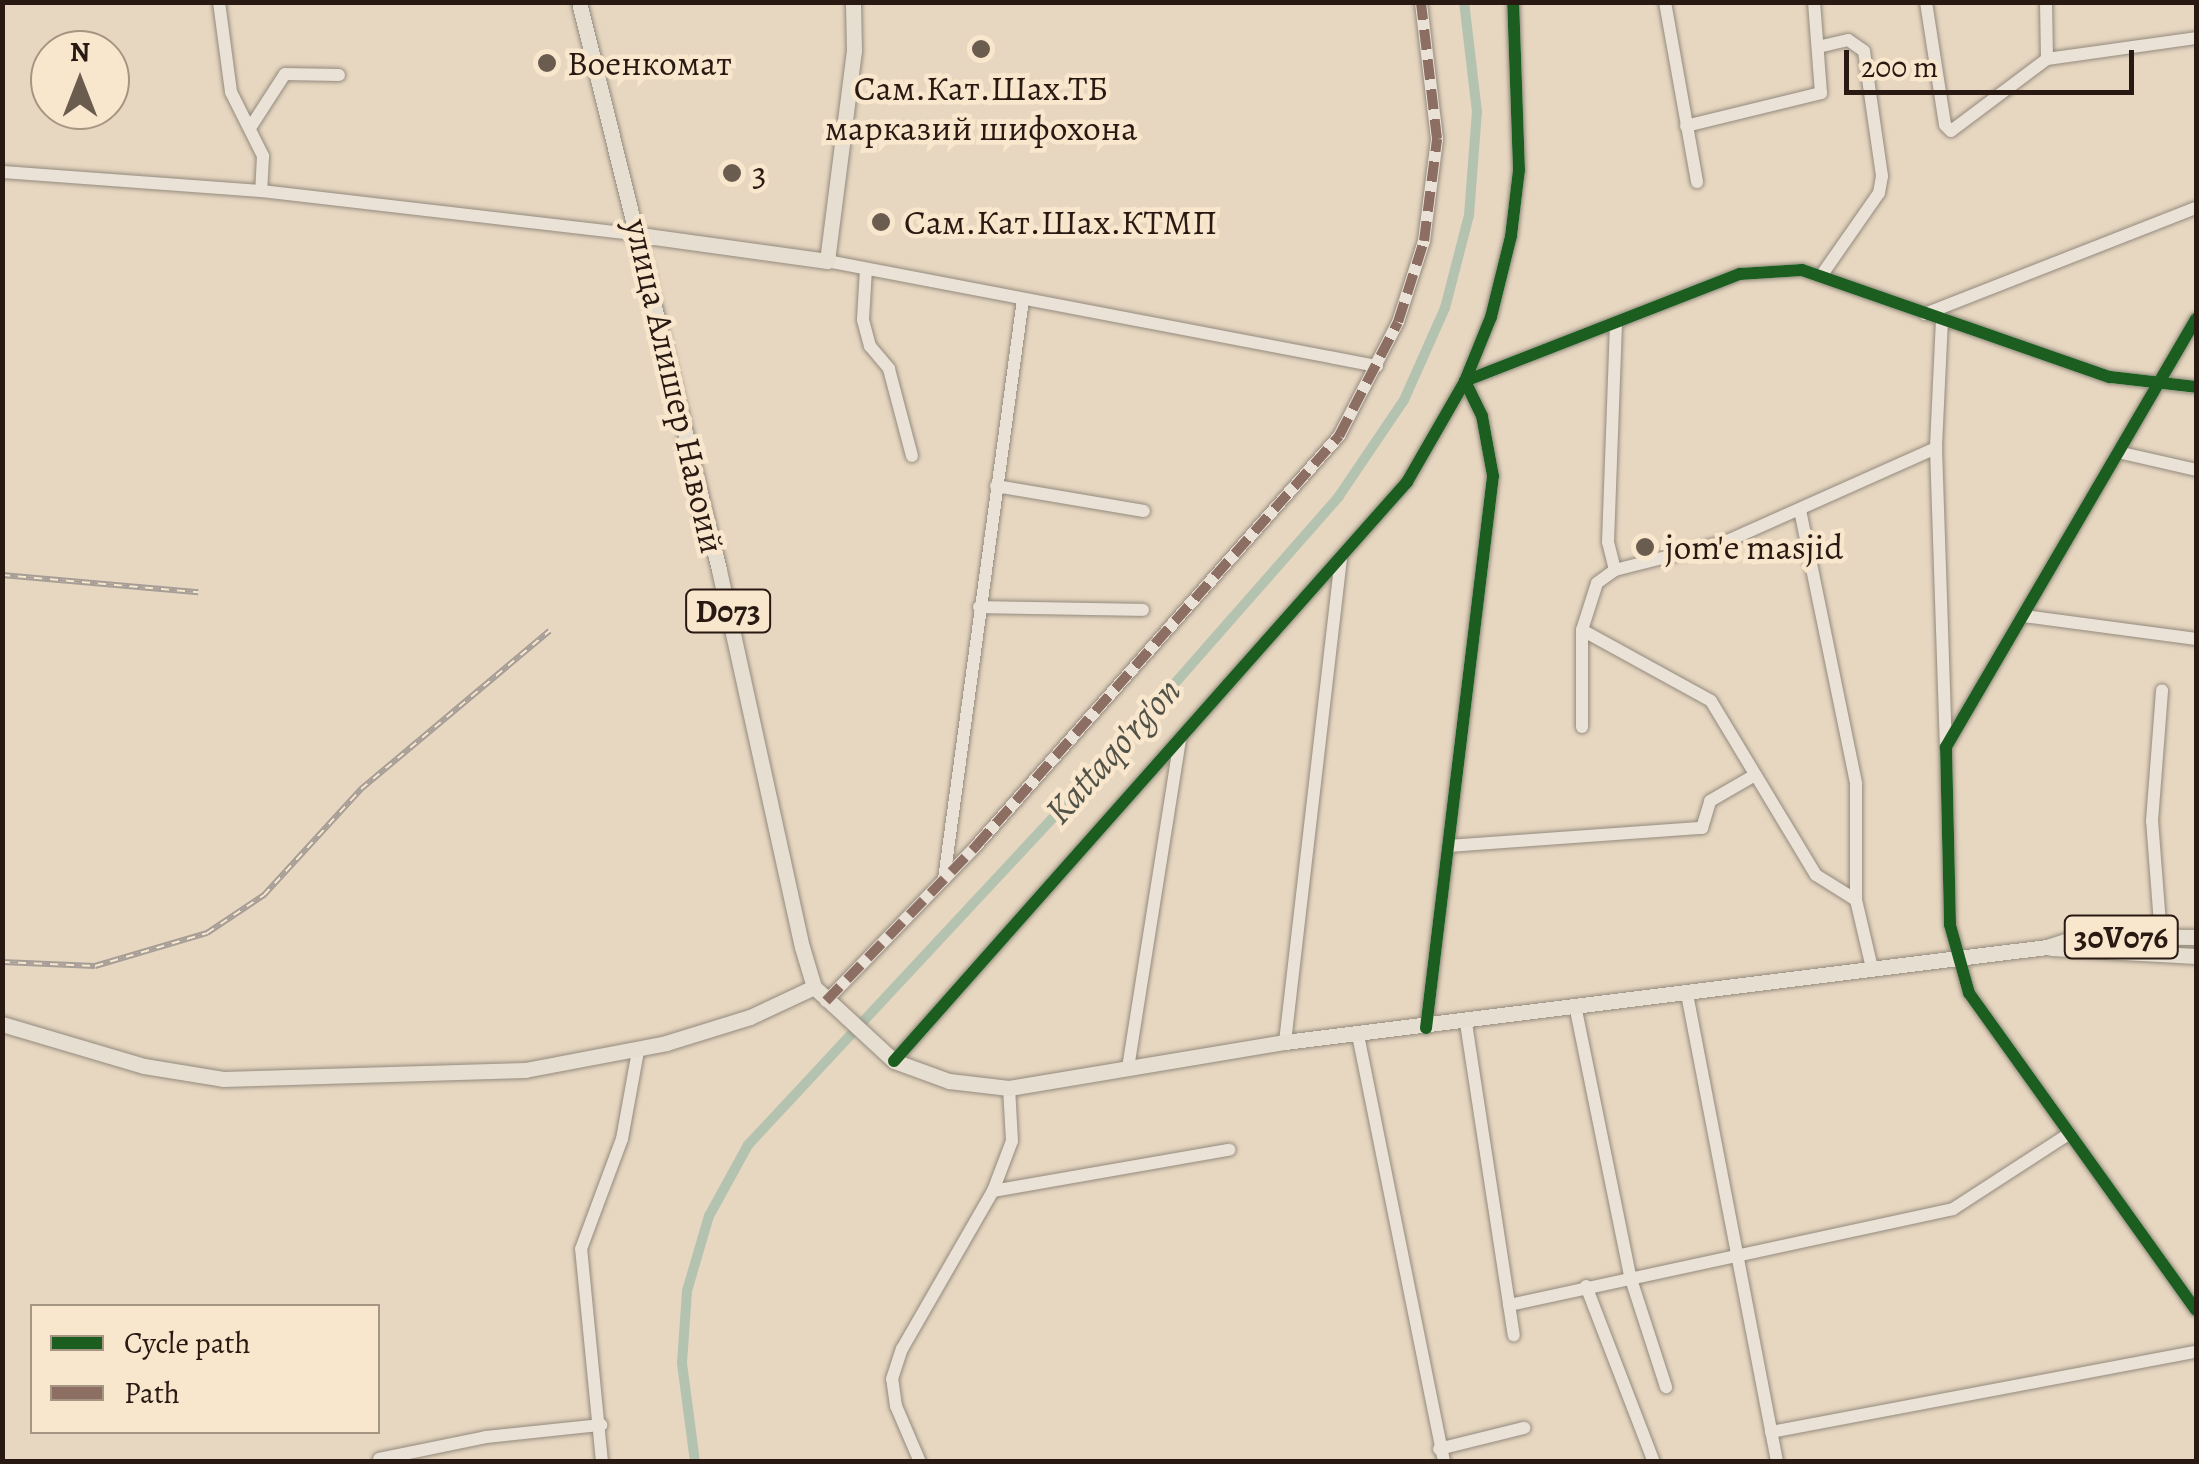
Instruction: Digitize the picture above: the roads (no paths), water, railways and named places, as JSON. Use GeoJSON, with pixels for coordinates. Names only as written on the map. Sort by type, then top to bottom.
{"type":"FeatureCollection","features":[{"type":"Feature","properties":{"kind":"main road","name":"улица Алишер Навоий"},"geometry":{"type":"LineString","coordinates":[[579,2],[640,235],[814,987],[826,1001]]}},
{"type":"Feature","properties":{"kind":"main road"},"geometry":{"type":"LineString","coordinates":[[640,235],[827,261],[854,51],[853,2]]}},
{"type":"Feature","properties":{"kind":"main road","name":"30V076"},"geometry":{"type":"LineString","coordinates":[[2047,947],[2081,936],[2196,937]]}},
{"type":"Feature","properties":{"kind":"main road","name":"30V076"},"geometry":{"type":"LineString","coordinates":[[826,1001],[894,1061],[949,1082],[1009,1088],[1285,1042],[1576,1010],[1956,955],[2047,947],[2196,956]]}},
{"type":"Feature","properties":{"kind":"main road"},"geometry":{"type":"LineString","coordinates":[[2,1024],[144,1066],[223,1079],[525,1070],[638,1050],[750,1017],[814,987]]}},
{"type":"Feature","properties":{"kind":"street"},"geometry":{"type":"LineString","coordinates":[[219,2],[231,92],[262,156],[261,191]]}},
{"type":"Feature","properties":{"kind":"street"},"geometry":{"type":"LineString","coordinates":[[826,1001],[944,879],[1339,436],[1377,366],[1424,241],[1436,140],[1421,2]]}},
{"type":"Feature","properties":{"kind":"street"},"geometry":{"type":"LineString","coordinates":[[894,1061],[1407,482],[1465,381],[1491,317],[1511,236],[1519,170],[1513,2]]}},
{"type":"Feature","properties":{"kind":"street"},"geometry":{"type":"LineString","coordinates":[[1664,2],[1696,182]]}},
{"type":"Feature","properties":{"kind":"street"},"geometry":{"type":"LineString","coordinates":[[1686,126],[1816,97],[1824,84],[1814,2]]}},
{"type":"Feature","properties":{"kind":"street"},"geometry":{"type":"LineString","coordinates":[[1926,2],[1945,126],[1951,131],[2048,59],[2196,38]]}},
{"type":"Feature","properties":{"kind":"street"},"geometry":{"type":"LineString","coordinates":[[2046,2],[2048,59]]}},
{"type":"Feature","properties":{"kind":"street"},"geometry":{"type":"LineString","coordinates":[[1820,276],[1878,193],[1882,176],[1864,51],[1848,40],[1821,46]]}},
{"type":"Feature","properties":{"kind":"street"},"geometry":{"type":"LineString","coordinates":[[250,128],[285,74],[339,75]]}},
{"type":"Feature","properties":{"kind":"street"},"geometry":{"type":"LineString","coordinates":[[2,172],[261,191],[640,235]]}},
{"type":"Feature","properties":{"kind":"street"},"geometry":{"type":"LineString","coordinates":[[1925,314],[2196,208]]}},
{"type":"Feature","properties":{"kind":"street"},"geometry":{"type":"LineString","coordinates":[[827,261],[1377,366]]}},
{"type":"Feature","properties":{"kind":"street"},"geometry":{"type":"LineString","coordinates":[[866,269],[864,320],[870,346],[889,370],[912,456]]}},
{"type":"Feature","properties":{"kind":"street"},"geometry":{"type":"LineString","coordinates":[[1465,381],[1740,274],[1802,270],[2110,377],[2162,379],[2196,387]]}},
{"type":"Feature","properties":{"kind":"street"},"geometry":{"type":"LineString","coordinates":[[944,879],[978,607],[1023,299]]}},
{"type":"Feature","properties":{"kind":"street"},"geometry":{"type":"LineString","coordinates":[[1942,319],[1936,448],[1956,955],[1969,993],[2196,1310]]}},
{"type":"Feature","properties":{"kind":"street"},"geometry":{"type":"LineString","coordinates":[[1946,746],[2122,453],[2196,319]]}},
{"type":"Feature","properties":{"kind":"street"},"geometry":{"type":"LineString","coordinates":[[1615,570],[1608,542],[1616,322]]}},
{"type":"Feature","properties":{"kind":"street"},"geometry":{"type":"LineString","coordinates":[[1426,1028],[1493,476],[1482,416],[1465,381]]}},
{"type":"Feature","properties":{"kind":"street"},"geometry":{"type":"LineString","coordinates":[[1582,726],[1582,630],[1597,583],[1615,570],[1725,542],[1936,448]]}},
{"type":"Feature","properties":{"kind":"street"},"geometry":{"type":"LineString","coordinates":[[2122,453],[2196,470]]}},
{"type":"Feature","properties":{"kind":"street"},"geometry":{"type":"LineString","coordinates":[[996,486],[1144,510]]}},
{"type":"Feature","properties":{"kind":"street"},"geometry":{"type":"LineString","coordinates":[[1800,510],[1856,784],[1856,900],[1872,968]]}},
{"type":"Feature","properties":{"kind":"street"},"geometry":{"type":"LineString","coordinates":[[1285,1042],[1341,556]]}},
{"type":"Feature","properties":{"kind":"street"},"geometry":{"type":"LineString","coordinates":[[978,607],[1143,610]]}},
{"type":"Feature","properties":{"kind":"street"},"geometry":{"type":"LineString","coordinates":[[2024,616],[2196,638]]}},
{"type":"Feature","properties":{"kind":"street"},"geometry":{"type":"LineString","coordinates":[[1582,630],[1700,692],[1756,774],[1816,875],[1856,900]]}},
{"type":"Feature","properties":{"kind":"street"},"geometry":{"type":"LineString","coordinates":[[2161,937],[2152,821],[2162,690]]}},
{"type":"Feature","properties":{"kind":"street"},"geometry":{"type":"LineString","coordinates":[[1128,1068],[1180,737]]}},
{"type":"Feature","properties":{"kind":"street"},"geometry":{"type":"LineString","coordinates":[[1448,846],[1702,828],[1710,801],[1756,774]]}},
{"type":"Feature","properties":{"kind":"street"},"geometry":{"type":"LineString","coordinates":[[1686,994],[1733,1261],[1776,1462]]}},
{"type":"Feature","properties":{"kind":"street"},"geometry":{"type":"LineString","coordinates":[[1576,1010],[1630,1276],[1666,1386]]}},
{"type":"Feature","properties":{"kind":"street"},"geometry":{"type":"LineString","coordinates":[[1466,1023],[1514,1335]]}},
{"type":"Feature","properties":{"kind":"street"},"geometry":{"type":"LineString","coordinates":[[1358,1035],[1442,1455],[1524,1428]]}},
{"type":"Feature","properties":{"kind":"street"},"geometry":{"type":"LineString","coordinates":[[602,1462],[601,1424],[580,1286],[581,1249],[622,1139],[638,1050]]}},
{"type":"Feature","properties":{"kind":"street"},"geometry":{"type":"LineString","coordinates":[[920,1462],[892,1379],[902,1349],[993,1192],[1012,1141],[1009,1088]]}},
{"type":"Feature","properties":{"kind":"street"},"geometry":{"type":"LineString","coordinates":[[1509,1305],[1630,1276],[1733,1261],[1953,1209],[2067,1135]]}},
{"type":"Feature","properties":{"kind":"street"},"geometry":{"type":"LineString","coordinates":[[993,1192],[1229,1150]]}},
{"type":"Feature","properties":{"kind":"street"},"geometry":{"type":"LineString","coordinates":[[1586,1286],[1654,1462]]}},
{"type":"Feature","properties":{"kind":"street"},"geometry":{"type":"LineString","coordinates":[[1771,1432],[2196,1352]]}},
{"type":"Feature","properties":{"kind":"street"},"geometry":{"type":"LineString","coordinates":[[379,1459],[486,1437],[601,1424]]}},
{"type":"Feature","properties":{"kind":"waterway","name":"Kattaqo'rg'on"},"geometry":{"type":"LineString","coordinates":[[695,1462],[682,1363],[687,1291],[709,1216],[748,1145],[1118,748],[1339,496],[1404,400],[1445,308],[1469,215],[1477,112],[1464,2]]}},
{"type":"Feature","properties":{"kind":"railway"},"geometry":{"type":"LineString","coordinates":[[2,575],[198,592]]}},
{"type":"Feature","properties":{"kind":"railway"},"geometry":{"type":"LineString","coordinates":[[2,962],[95,966],[207,933],[264,895],[361,789],[549,631]]}},
{"type":"Feature","properties":{"kind":"place","name":"Сам.Кат.Шах.ТБ марказий шифохона"},"geometry":{"type":"Point","coordinates":[981,49]}},
{"type":"Feature","properties":{"kind":"place","name":"Военкомат"},"geometry":{"type":"Point","coordinates":[547,63]}},
{"type":"Feature","properties":{"kind":"place","name":"3"},"geometry":{"type":"Point","coordinates":[732,173]}},
{"type":"Feature","properties":{"kind":"place","name":"Сам.Кат.Шах.КТМП"},"geometry":{"type":"Point","coordinates":[881,222]}},
{"type":"Feature","properties":{"kind":"place","name":"jom'e masjid"},"geometry":{"type":"Point","coordinates":[1645,547]}}]}
